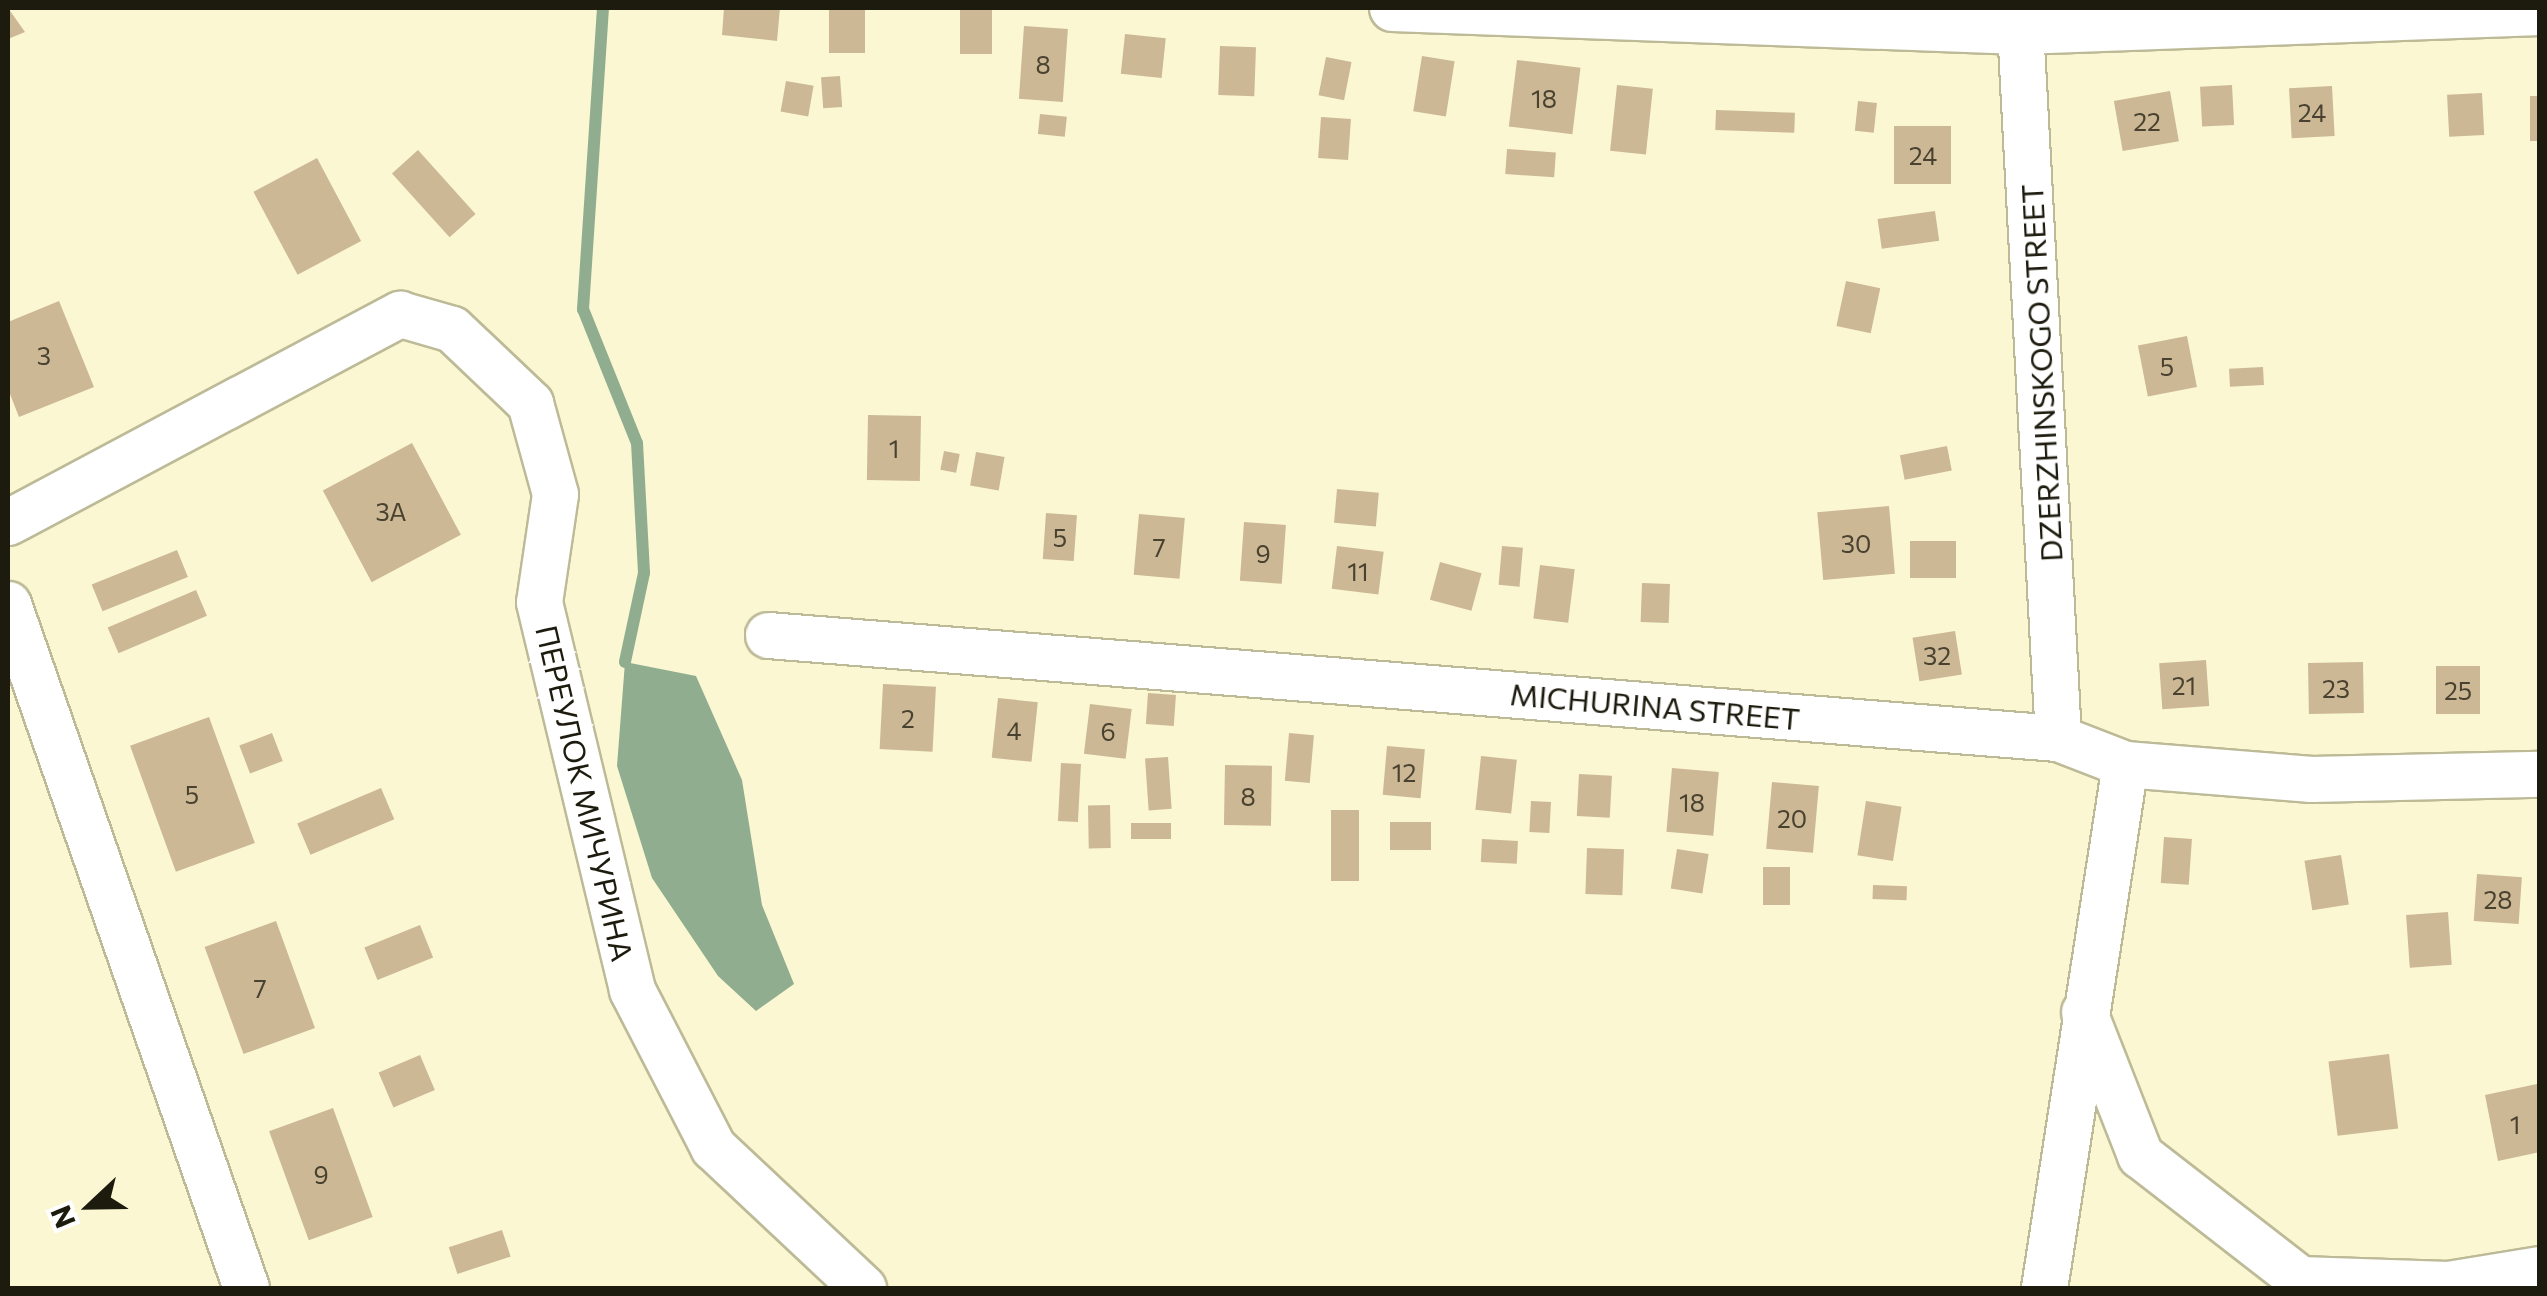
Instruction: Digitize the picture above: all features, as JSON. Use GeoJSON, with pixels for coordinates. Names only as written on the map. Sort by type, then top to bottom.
{"type":"FeatureCollection","features":[{"type":"Feature","properties":{"kind":"street"},"geometry":{"type":"LineString","coordinates":[[1392,8],[2020,19],[2540,12]]}},
{"type":"Feature","properties":{"kind":"street","name":"DZERZHINSKOGO STREET"},"geometry":{"type":"LineString","coordinates":[[2020,19],[2058,738]]}},
{"type":"Feature","properties":{"kind":"street","name":"ПЕРЕУЛОК МИЧУРИНА"},"geometry":{"type":"LineString","coordinates":[[8,522],[400,314],[452,329],[530,403],[555,494],[539,602],[632,990],[712,1147],[863,1288]]}},
{"type":"Feature","properties":{"kind":"street"},"geometry":{"type":"LineString","coordinates":[[8,604],[246,1288]]}},
{"type":"Feature","properties":{"kind":"street","name":"MICHURINA STREET"},"geometry":{"type":"LineString","coordinates":[[768,634],[2058,738],[2124,764],[2311,779],[2540,774]]}},
{"type":"Feature","properties":{"kind":"street"},"geometry":{"type":"LineString","coordinates":[[2044,1288],[2124,764]]}},
{"type":"Feature","properties":{"kind":"street"},"geometry":{"type":"LineString","coordinates":[[2084,1012],[2140,1155],[2300,1279],[2448,1284],[2540,1269]]}},
{"type":"Feature","properties":{"kind":"shaded area"},"geometry":{"type":"Polygon","coordinates":[[[625,662],[696,676],[742,780],[762,905],[794,984],[756,1011],[718,976],[652,878],[617,766],[625,662]]]}},
{"type":"Feature","properties":{"kind":"building"},"geometry":{"type":"Polygon","coordinates":[[[8,8],[25,32],[8,39],[8,8]]]}},
{"type":"Feature","properties":{"kind":"building"},"geometry":{"type":"Polygon","coordinates":[[[724,8],[780,8],[777,41],[722,35],[724,8]]]}},
{"type":"Feature","properties":{"kind":"building"},"geometry":{"type":"Polygon","coordinates":[[[829,8],[865,8],[865,53],[829,53],[829,8]]]}},
{"type":"Feature","properties":{"kind":"building"},"geometry":{"type":"Polygon","coordinates":[[[960,8],[992,8],[992,54],[960,54],[960,8]]]}},
{"type":"Feature","properties":{"kind":"building"},"geometry":{"type":"Polygon","coordinates":[[[1024,26],[1068,29],[1063,102],[1019,99],[1024,26]]]}},
{"type":"Feature","properties":{"kind":"building"},"geometry":{"type":"Polygon","coordinates":[[[1125,34],[1166,38],[1162,78],[1121,74],[1125,34]]]}},
{"type":"Feature","properties":{"kind":"building"},"geometry":{"type":"Polygon","coordinates":[[[1220,46],[1256,47],[1254,96],[1218,95],[1220,46]]]}},
{"type":"Feature","properties":{"kind":"building"},"geometry":{"type":"Polygon","coordinates":[[[1422,56],[1455,61],[1446,116],[1413,111],[1422,56]]]}},
{"type":"Feature","properties":{"kind":"building"},"geometry":{"type":"Polygon","coordinates":[[[1326,57],[1352,62],[1344,100],[1319,95],[1326,57]]]}},
{"type":"Feature","properties":{"kind":"building"},"geometry":{"type":"Polygon","coordinates":[[[1517,60],[1581,68],[1572,134],[1509,127],[1517,60]]]}},
{"type":"Feature","properties":{"kind":"building"},"geometry":{"type":"Polygon","coordinates":[[[840,76],[842,107],[823,108],[821,77],[840,76]]]}},
{"type":"Feature","properties":{"kind":"building"},"geometry":{"type":"Polygon","coordinates":[[[786,81],[814,86],[808,116],[781,112],[786,81]]]}},
{"type":"Feature","properties":{"kind":"building"},"geometry":{"type":"Polygon","coordinates":[[[1617,85],[1653,89],[1646,154],[1610,151],[1617,85]]]}},
{"type":"Feature","properties":{"kind":"building"},"geometry":{"type":"Polygon","coordinates":[[[2232,85],[2234,125],[2202,127],[2200,87],[2232,85]]]}},
{"type":"Feature","properties":{"kind":"building"},"geometry":{"type":"Polygon","coordinates":[[[2332,86],[2335,136],[2292,138],[2289,88],[2332,86]]]}},
{"type":"Feature","properties":{"kind":"building"},"geometry":{"type":"Polygon","coordinates":[[[2170,91],[2179,141],[2123,151],[2114,101],[2170,91]]]}},
{"type":"Feature","properties":{"kind":"building"},"geometry":{"type":"Polygon","coordinates":[[[2482,93],[2484,135],[2449,137],[2447,95],[2482,93]]]}},
{"type":"Feature","properties":{"kind":"building"},"geometry":{"type":"Polygon","coordinates":[[[2530,96],[2540,96],[2540,141],[2530,141],[2530,96]]]}},
{"type":"Feature","properties":{"kind":"building"},"geometry":{"type":"Polygon","coordinates":[[[1858,101],[1877,103],[1874,133],[1855,131],[1858,101]]]}},
{"type":"Feature","properties":{"kind":"building"},"geometry":{"type":"Polygon","coordinates":[[[1716,110],[1795,113],[1794,133],[1715,130],[1716,110]]]}},
{"type":"Feature","properties":{"kind":"building"},"geometry":{"type":"Polygon","coordinates":[[[1040,114],[1067,117],[1065,137],[1038,134],[1040,114]]]}},
{"type":"Feature","properties":{"kind":"building"},"geometry":{"type":"Polygon","coordinates":[[[1321,117],[1351,119],[1348,160],[1318,158],[1321,117]]]}},
{"type":"Feature","properties":{"kind":"building"},"geometry":{"type":"Polygon","coordinates":[[[1894,126],[1951,126],[1951,184],[1894,184],[1894,126]]]}},
{"type":"Feature","properties":{"kind":"building"},"geometry":{"type":"Polygon","coordinates":[[[1507,149],[1556,152],[1554,177],[1505,174],[1507,149]]]}},
{"type":"Feature","properties":{"kind":"building"},"geometry":{"type":"Polygon","coordinates":[[[418,150],[476,214],[450,237],[392,173],[418,150]]]}},
{"type":"Feature","properties":{"kind":"building"},"geometry":{"type":"Polygon","coordinates":[[[317,158],[361,241],[298,275],[253,192],[317,158]]]}},
{"type":"Feature","properties":{"kind":"building"},"geometry":{"type":"Polygon","coordinates":[[[1935,211],[1939,241],[1882,249],[1878,219],[1935,211]]]}},
{"type":"Feature","properties":{"kind":"building"},"geometry":{"type":"Polygon","coordinates":[[[1846,281],[1880,288],[1871,333],[1836,326],[1846,281]]]}},
{"type":"Feature","properties":{"kind":"building"},"geometry":{"type":"Polygon","coordinates":[[[59,301],[94,387],[19,417],[8,389],[8,322],[59,301]]]}},
{"type":"Feature","properties":{"kind":"building"},"geometry":{"type":"Polygon","coordinates":[[[2187,336],[2197,387],[2148,397],[2138,346],[2187,336]]]}},
{"type":"Feature","properties":{"kind":"building"},"geometry":{"type":"Polygon","coordinates":[[[2263,367],[2264,385],[2230,387],[2229,369],[2263,367]]]}},
{"type":"Feature","properties":{"kind":"building"},"geometry":{"type":"Polygon","coordinates":[[[868,415],[921,416],[920,481],[867,480],[868,415]]]}},
{"type":"Feature","properties":{"kind":"building"},"geometry":{"type":"Polygon","coordinates":[[[412,443],[461,535],[372,582],[323,490],[412,443]]]}},
{"type":"Feature","properties":{"kind":"building"},"geometry":{"type":"Polygon","coordinates":[[[1947,446],[1952,471],[1905,480],[1900,455],[1947,446]]]}},
{"type":"Feature","properties":{"kind":"building"},"geometry":{"type":"Polygon","coordinates":[[[944,451],[960,454],[956,473],[940,470],[944,451]]]}},
{"type":"Feature","properties":{"kind":"building"},"geometry":{"type":"Polygon","coordinates":[[[976,452],[1005,457],[999,491],[970,485],[976,452]]]}},
{"type":"Feature","properties":{"kind":"building"},"geometry":{"type":"Polygon","coordinates":[[[1337,489],[1379,493],[1376,527],[1334,523],[1337,489]]]}},
{"type":"Feature","properties":{"kind":"building"},"geometry":{"type":"Polygon","coordinates":[[[1889,506],[1895,574],[1823,580],[1817,512],[1889,506]]]}},
{"type":"Feature","properties":{"kind":"building"},"geometry":{"type":"Polygon","coordinates":[[[1046,513],[1077,515],[1074,561],[1043,559],[1046,513]]]}},
{"type":"Feature","properties":{"kind":"building"},"geometry":{"type":"Polygon","coordinates":[[[1139,514],[1185,518],[1180,579],[1134,575],[1139,514]]]}},
{"type":"Feature","properties":{"kind":"building"},"geometry":{"type":"Polygon","coordinates":[[[1244,522],[1286,525],[1282,584],[1240,581],[1244,522]]]}},
{"type":"Feature","properties":{"kind":"building"},"geometry":{"type":"Polygon","coordinates":[[[1910,541],[1956,541],[1956,578],[1910,578],[1910,541]]]}},
{"type":"Feature","properties":{"kind":"building"},"geometry":{"type":"Polygon","coordinates":[[[1337,546],[1384,552],[1378,594],[1332,589],[1337,546]]]}},
{"type":"Feature","properties":{"kind":"building"},"geometry":{"type":"Polygon","coordinates":[[[1502,546],[1523,548],[1520,587],[1499,585],[1502,546]]]}},
{"type":"Feature","properties":{"kind":"building"},"geometry":{"type":"Polygon","coordinates":[[[177,550],[188,577],[103,611],[92,584],[177,550]]]}},
{"type":"Feature","properties":{"kind":"building"},"geometry":{"type":"Polygon","coordinates":[[[1440,562],[1482,573],[1471,611],[1430,600],[1440,562]]]}},
{"type":"Feature","properties":{"kind":"building"},"geometry":{"type":"Polygon","coordinates":[[[1540,565],[1575,569],[1568,623],[1533,619],[1540,565]]]}},
{"type":"Feature","properties":{"kind":"building"},"geometry":{"type":"Polygon","coordinates":[[[1642,583],[1670,584],[1669,623],[1641,622],[1642,583]]]}},
{"type":"Feature","properties":{"kind":"building"},"geometry":{"type":"Polygon","coordinates":[[[196,590],[207,616],[119,653],[108,628],[196,590]]]}},
{"type":"Feature","properties":{"kind":"building"},"geometry":{"type":"Polygon","coordinates":[[[1955,631],[1962,674],[1919,681],[1913,638],[1955,631]]]}},
{"type":"Feature","properties":{"kind":"building"},"geometry":{"type":"Polygon","coordinates":[[[2206,660],[2209,706],[2162,709],[2159,663],[2206,660]]]}},
{"type":"Feature","properties":{"kind":"building"},"geometry":{"type":"Polygon","coordinates":[[[2363,662],[2364,713],[2309,714],[2308,663],[2363,662]]]}},
{"type":"Feature","properties":{"kind":"building"},"geometry":{"type":"Polygon","coordinates":[[[2436,666],[2480,666],[2480,714],[2436,714],[2436,666]]]}},
{"type":"Feature","properties":{"kind":"building"},"geometry":{"type":"Polygon","coordinates":[[[883,684],[936,687],[933,752],[880,749],[883,684]]]}},
{"type":"Feature","properties":{"kind":"building"},"geometry":{"type":"Polygon","coordinates":[[[1148,693],[1176,695],[1174,726],[1146,724],[1148,693]]]}},
{"type":"Feature","properties":{"kind":"building"},"geometry":{"type":"Polygon","coordinates":[[[998,698],[1038,702],[1032,762],[992,758],[998,698]]]}},
{"type":"Feature","properties":{"kind":"building"},"geometry":{"type":"Polygon","coordinates":[[[1090,704],[1132,709],[1126,759],[1084,754],[1090,704]]]}},
{"type":"Feature","properties":{"kind":"building"},"geometry":{"type":"Polygon","coordinates":[[[209,717],[255,843],[176,872],[130,746],[209,717]]]}},
{"type":"Feature","properties":{"kind":"building"},"geometry":{"type":"Polygon","coordinates":[[[272,733],[283,761],[250,774],[239,746],[272,733]]]}},
{"type":"Feature","properties":{"kind":"building"},"geometry":{"type":"Polygon","coordinates":[[[1289,733],[1314,735],[1310,783],[1285,781],[1289,733]]]}},
{"type":"Feature","properties":{"kind":"building"},"geometry":{"type":"Polygon","coordinates":[[[1387,746],[1425,749],[1421,798],[1383,795],[1387,746]]]}},
{"type":"Feature","properties":{"kind":"building"},"geometry":{"type":"Polygon","coordinates":[[[1481,756],[1517,760],[1511,813],[1475,810],[1481,756]]]}},
{"type":"Feature","properties":{"kind":"building"},"geometry":{"type":"Polygon","coordinates":[[[1168,757],[1172,809],[1149,810],[1145,759],[1168,757]]]}},
{"type":"Feature","properties":{"kind":"building"},"geometry":{"type":"Polygon","coordinates":[[[1061,763],[1081,764],[1078,822],[1058,821],[1061,763]]]}},
{"type":"Feature","properties":{"kind":"building"},"geometry":{"type":"Polygon","coordinates":[[[1225,765],[1272,766],[1271,826],[1224,825],[1225,765]]]}},
{"type":"Feature","properties":{"kind":"building"},"geometry":{"type":"Polygon","coordinates":[[[1672,768],[1719,772],[1713,836],[1666,832],[1672,768]]]}},
{"type":"Feature","properties":{"kind":"building"},"geometry":{"type":"Polygon","coordinates":[[[1579,774],[1612,776],[1610,818],[1577,816],[1579,774]]]}},
{"type":"Feature","properties":{"kind":"building"},"geometry":{"type":"Polygon","coordinates":[[[1772,782],[1819,786],[1813,853],[1766,849],[1772,782]]]}},
{"type":"Feature","properties":{"kind":"building"},"geometry":{"type":"Polygon","coordinates":[[[381,788],[394,819],[311,855],[297,824],[381,788]]]}},
{"type":"Feature","properties":{"kind":"building"},"geometry":{"type":"Polygon","coordinates":[[[1531,801],[1551,802],[1549,833],[1529,832],[1531,801]]]}},
{"type":"Feature","properties":{"kind":"building"},"geometry":{"type":"Polygon","coordinates":[[[1866,801],[1902,807],[1893,861],[1857,855],[1866,801]]]}},
{"type":"Feature","properties":{"kind":"building"},"geometry":{"type":"Polygon","coordinates":[[[1088,805],[1110,805],[1111,848],[1089,848],[1088,805]]]}},
{"type":"Feature","properties":{"kind":"building"},"geometry":{"type":"Polygon","coordinates":[[[1331,810],[1359,810],[1359,881],[1331,881],[1331,810]]]}},
{"type":"Feature","properties":{"kind":"building"},"geometry":{"type":"Polygon","coordinates":[[[1390,822],[1431,822],[1431,850],[1390,850],[1390,822]]]}},
{"type":"Feature","properties":{"kind":"building"},"geometry":{"type":"Polygon","coordinates":[[[1131,823],[1171,823],[1171,839],[1131,839],[1131,823]]]}},
{"type":"Feature","properties":{"kind":"building"},"geometry":{"type":"Polygon","coordinates":[[[2164,837],[2192,839],[2189,885],[2161,883],[2164,837]]]}},
{"type":"Feature","properties":{"kind":"building"},"geometry":{"type":"Polygon","coordinates":[[[1482,839],[1518,841],[1517,864],[1481,862],[1482,839]]]}},
{"type":"Feature","properties":{"kind":"building"},"geometry":{"type":"Polygon","coordinates":[[[1587,848],[1624,849],[1622,895],[1585,894],[1587,848]]]}},
{"type":"Feature","properties":{"kind":"building"},"geometry":{"type":"Polygon","coordinates":[[[1677,849],[1709,854],[1702,894],[1671,889],[1677,849]]]}},
{"type":"Feature","properties":{"kind":"building"},"geometry":{"type":"Polygon","coordinates":[[[2341,855],[2349,904],[2312,910],[2304,861],[2341,855]]]}},
{"type":"Feature","properties":{"kind":"building"},"geometry":{"type":"Polygon","coordinates":[[[1763,867],[1790,867],[1790,905],[1763,905],[1763,867]]]}},
{"type":"Feature","properties":{"kind":"building"},"geometry":{"type":"Polygon","coordinates":[[[2477,874],[2522,877],[2519,924],[2474,921],[2477,874]]]}},
{"type":"Feature","properties":{"kind":"building"},"geometry":{"type":"Polygon","coordinates":[[[1873,885],[1907,886],[1906,900],[1873,899],[1873,885]]]}},
{"type":"Feature","properties":{"kind":"building"},"geometry":{"type":"Polygon","coordinates":[[[2448,912],[2452,965],[2410,968],[2406,915],[2448,912]]]}},
{"type":"Feature","properties":{"kind":"building"},"geometry":{"type":"Polygon","coordinates":[[[276,921],[315,1028],[244,1054],[205,947],[276,921]]]}},
{"type":"Feature","properties":{"kind":"building"},"geometry":{"type":"Polygon","coordinates":[[[420,925],[433,957],[377,980],[364,947],[420,925]]]}},
{"type":"Feature","properties":{"kind":"building"},"geometry":{"type":"Polygon","coordinates":[[[2389,1054],[2398,1128],[2338,1136],[2328,1061],[2389,1054]]]}},
{"type":"Feature","properties":{"kind":"building"},"geometry":{"type":"Polygon","coordinates":[[[420,1055],[435,1090],[393,1108],[379,1073],[420,1055]]]}},
{"type":"Feature","properties":{"kind":"building"},"geometry":{"type":"Polygon","coordinates":[[[2537,1084],[2540,1152],[2498,1161],[2485,1095],[2537,1084]]]}},
{"type":"Feature","properties":{"kind":"building"},"geometry":{"type":"Polygon","coordinates":[[[333,1108],[373,1217],[309,1240],[269,1131],[333,1108]]]}},
{"type":"Feature","properties":{"kind":"building"},"geometry":{"type":"Polygon","coordinates":[[[502,1230],[511,1257],[457,1274],[449,1247],[502,1230]]]}},
{"type":"Feature","properties":{"kind":"waterway"},"geometry":{"type":"LineString","coordinates":[[603,8],[583,309],[637,443],[644,573],[625,662]]}}]}
